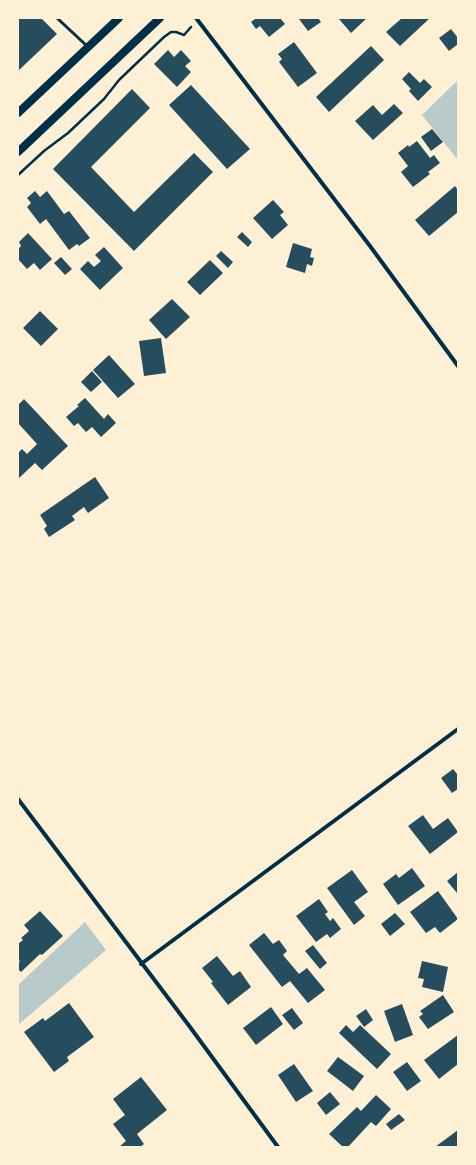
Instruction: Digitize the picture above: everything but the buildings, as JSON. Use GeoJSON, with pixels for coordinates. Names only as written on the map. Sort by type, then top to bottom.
{"type":"FeatureCollection","features":[{"type":"Feature","properties":{"kind":"main road"},"geometry":{"type":"LineString","coordinates":[[18,113],[119,18]]}},
{"type":"Feature","properties":{"kind":"main road"},"geometry":{"type":"LineString","coordinates":[[18,152],[160,18]]}},
{"type":"Feature","properties":{"kind":"street"},"geometry":{"type":"LineString","coordinates":[[196,18],[370,246],[458,366]]}},
{"type":"Feature","properties":{"kind":"street"},"geometry":{"type":"LineString","coordinates":[[141,964],[458,729]]}},
{"type":"Feature","properties":{"kind":"street"},"geometry":{"type":"LineString","coordinates":[[18,799],[190,1027],[278,1147]]}},
{"type":"Feature","properties":{"kind":"lane"},"geometry":{"type":"LineString","coordinates":[[57,18],[88,48]]}},
{"type":"Feature","properties":{"kind":"path"},"geometry":{"type":"LineString","coordinates":[[18,175],[44,151],[79,123],[104,99],[119,80],[164,37],[171,32],[184,35],[186,32]]}},
{"type":"Feature","properties":{"kind":"shaded area"},"geometry":{"type":"Polygon","coordinates":[[[458,80],[458,160],[422,115],[458,80]]]}},
{"type":"Feature","properties":{"kind":"shaded area"},"geometry":{"type":"Polygon","coordinates":[[[85,922],[106,950],[18,1025],[18,985],[85,922]]]}}]}
